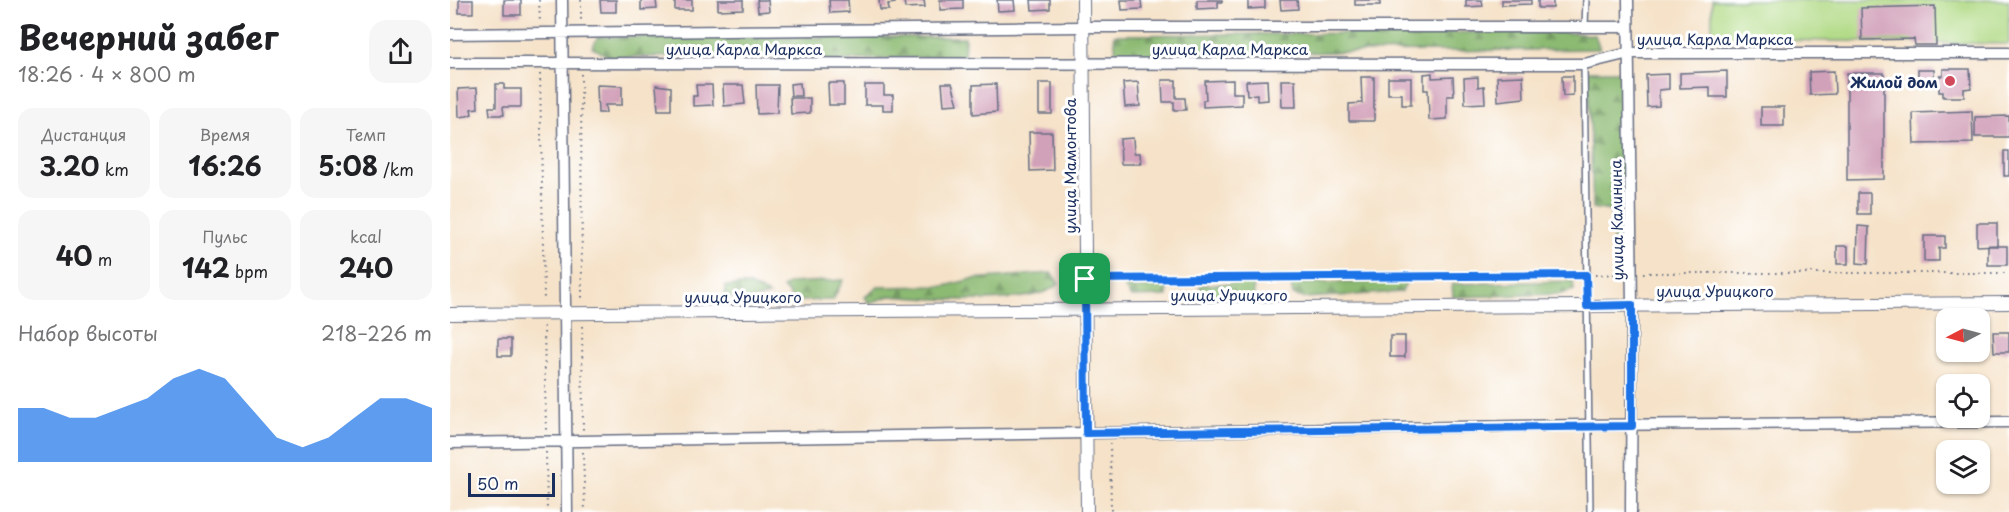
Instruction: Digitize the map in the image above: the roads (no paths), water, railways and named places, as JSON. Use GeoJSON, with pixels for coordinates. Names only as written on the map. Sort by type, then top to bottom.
{"type":"FeatureCollection","features":[{"type":"Feature","properties":{"kind":"street"},"geometry":{"type":"LineString","coordinates":[[562,0],[567,512]]}},
{"type":"Feature","properties":{"kind":"street","name":"улица Мамонтова"},"geometry":{"type":"LineString","coordinates":[[1083,0],[1087,512]]}},
{"type":"Feature","properties":{"kind":"street","name":"улица Калинина"},"geometry":{"type":"LineString","coordinates":[[1628,0],[1632,273],[1631,512]]}},
{"type":"Feature","properties":{"kind":"street","name":"улица Карла Маркса"},"geometry":{"type":"LineString","coordinates":[[450,34],[1083,27],[1628,27]]}},
{"type":"Feature","properties":{"kind":"street","name":"улица Карла Маркса"},"geometry":{"type":"LineString","coordinates":[[450,63],[1584,64],[1629,53],[2009,53]]}},
{"type":"Feature","properties":{"kind":"street","name":"улица Урицкого"},"geometry":{"type":"LineString","coordinates":[[450,314],[2009,303]]}},
{"type":"Feature","properties":{"kind":"street"},"geometry":{"type":"LineString","coordinates":[[450,443],[567,443],[1587,425],[2009,422]]}},
{"type":"Feature","properties":{"kind":"lane"},"geometry":{"type":"LineString","coordinates":[[1585,26],[1586,0]]}},
{"type":"Feature","properties":{"kind":"lane"},"geometry":{"type":"LineString","coordinates":[[1584,64],[1587,425],[1590,512]]}},
{"type":"Feature","properties":{"kind":"place","name":"Жилой дом"},"geometry":{"type":"Point","coordinates":[1950,81]}}]}
